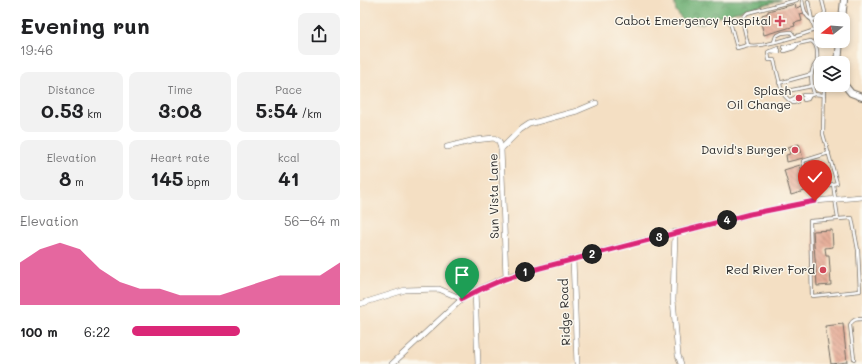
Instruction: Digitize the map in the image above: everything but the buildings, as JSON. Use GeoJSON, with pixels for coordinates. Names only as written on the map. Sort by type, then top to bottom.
{"type":"FeatureCollection","features":[{"type":"Feature","properties":{"kind":"street"},"geometry":{"type":"LineString","coordinates":[[843,12],[844,0]]}},
{"type":"Feature","properties":{"kind":"street"},"geometry":{"type":"LineString","coordinates":[[850,92],[862,98]]}},
{"type":"Feature","properties":{"kind":"street","name":"Sun Vista Lane"},"geometry":{"type":"LineString","coordinates":[[506,277],[501,149],[528,124],[578,111],[596,103]]}},
{"type":"Feature","properties":{"kind":"street"},"geometry":{"type":"LineString","coordinates":[[447,147],[475,140],[494,138],[499,141],[501,149]]}},
{"type":"Feature","properties":{"kind":"street"},"geometry":{"type":"LineString","coordinates":[[392,364],[462,299],[475,291],[506,277],[676,232],[782,207],[836,199],[862,197]]}},
{"type":"Feature","properties":{"kind":"street"},"geometry":{"type":"LineString","coordinates":[[676,232],[673,300],[678,355],[681,364]]}},
{"type":"Feature","properties":{"kind":"street","name":"Ridge Road"},"geometry":{"type":"LineString","coordinates":[[573,259],[577,364]]}},
{"type":"Feature","properties":{"kind":"street"},"geometry":{"type":"LineString","coordinates":[[360,304],[406,290],[440,289],[462,299]]}},
{"type":"Feature","properties":{"kind":"street"},"geometry":{"type":"LineString","coordinates":[[475,291],[478,364]]}},
{"type":"Feature","properties":{"kind":"lane"},"geometry":{"type":"LineString","coordinates":[[797,0],[747,13],[742,19],[730,22],[737,48],[748,45],[752,47],[774,42],[814,30]]}},
{"type":"Feature","properties":{"kind":"lane"},"geometry":{"type":"LineString","coordinates":[[802,0],[805,14],[812,20],[822,17],[825,12],[822,0]]}},
{"type":"Feature","properties":{"kind":"lane"},"geometry":{"type":"LineString","coordinates":[[808,0],[814,27]]}},
{"type":"Feature","properties":{"kind":"lane"},"geometry":{"type":"LineString","coordinates":[[742,19],[748,45]]}},
{"type":"Feature","properties":{"kind":"lane"},"geometry":{"type":"LineString","coordinates":[[774,42],[776,36],[782,33],[791,32],[794,36]]}},
{"type":"Feature","properties":{"kind":"lane"},"geometry":{"type":"LineString","coordinates":[[784,49],[811,41],[814,42],[816,56]]}},
{"type":"Feature","properties":{"kind":"lane"},"geometry":{"type":"LineString","coordinates":[[779,50],[768,52],[769,60],[774,60],[782,92],[789,100],[796,99]]}},
{"type":"Feature","properties":{"kind":"lane"},"geometry":{"type":"LineString","coordinates":[[814,66],[812,74],[814,94]]}},
{"type":"Feature","properties":{"kind":"lane"},"geometry":{"type":"LineString","coordinates":[[779,83],[812,74]]}},
{"type":"Feature","properties":{"kind":"lane"},"geometry":{"type":"LineString","coordinates":[[782,92],[812,86]]}},
{"type":"Feature","properties":{"kind":"lane"},"geometry":{"type":"LineString","coordinates":[[810,95],[808,99],[803,97],[810,95],[814,94],[824,95],[823,134],[829,153],[837,183],[816,189],[812,188],[803,161],[829,153]]}},
{"type":"Feature","properties":{"kind":"lane"},"geometry":{"type":"LineString","coordinates":[[833,184],[838,219]]}},
{"type":"Feature","properties":{"kind":"lane"},"geometry":{"type":"LineString","coordinates":[[852,218],[858,250],[860,292],[812,296],[810,221],[838,219],[852,218]]}},
{"type":"Feature","properties":{"kind":"lane"},"geometry":{"type":"LineString","coordinates":[[854,359],[850,325],[852,321],[856,319],[862,319]]}},
{"type":"Feature","properties":{"kind":"green space"},"geometry":{"type":"Polygon","coordinates":[[[674,0],[782,0],[715,18],[701,24],[683,21],[676,11],[674,0]]]}},
{"type":"Feature","properties":{"kind":"place","name":"Cabot Emergency Hospital"},"geometry":{"type":"Point","coordinates":[780,21]}},
{"type":"Feature","properties":{"kind":"place","name":"Splash Oil Change"},"geometry":{"type":"Point","coordinates":[799,98]}},
{"type":"Feature","properties":{"kind":"place","name":"David's Burger"},"geometry":{"type":"Point","coordinates":[795,150]}},
{"type":"Feature","properties":{"kind":"place","name":"Red River Ford"},"geometry":{"type":"Point","coordinates":[823,270]}},
{"type":"Feature","properties":{"kind":"route"},"geometry":{"type":"LineString","coordinates":[[462,299],[475,291],[506,277],[676,232],[750,214],[815,201]]}}]}
